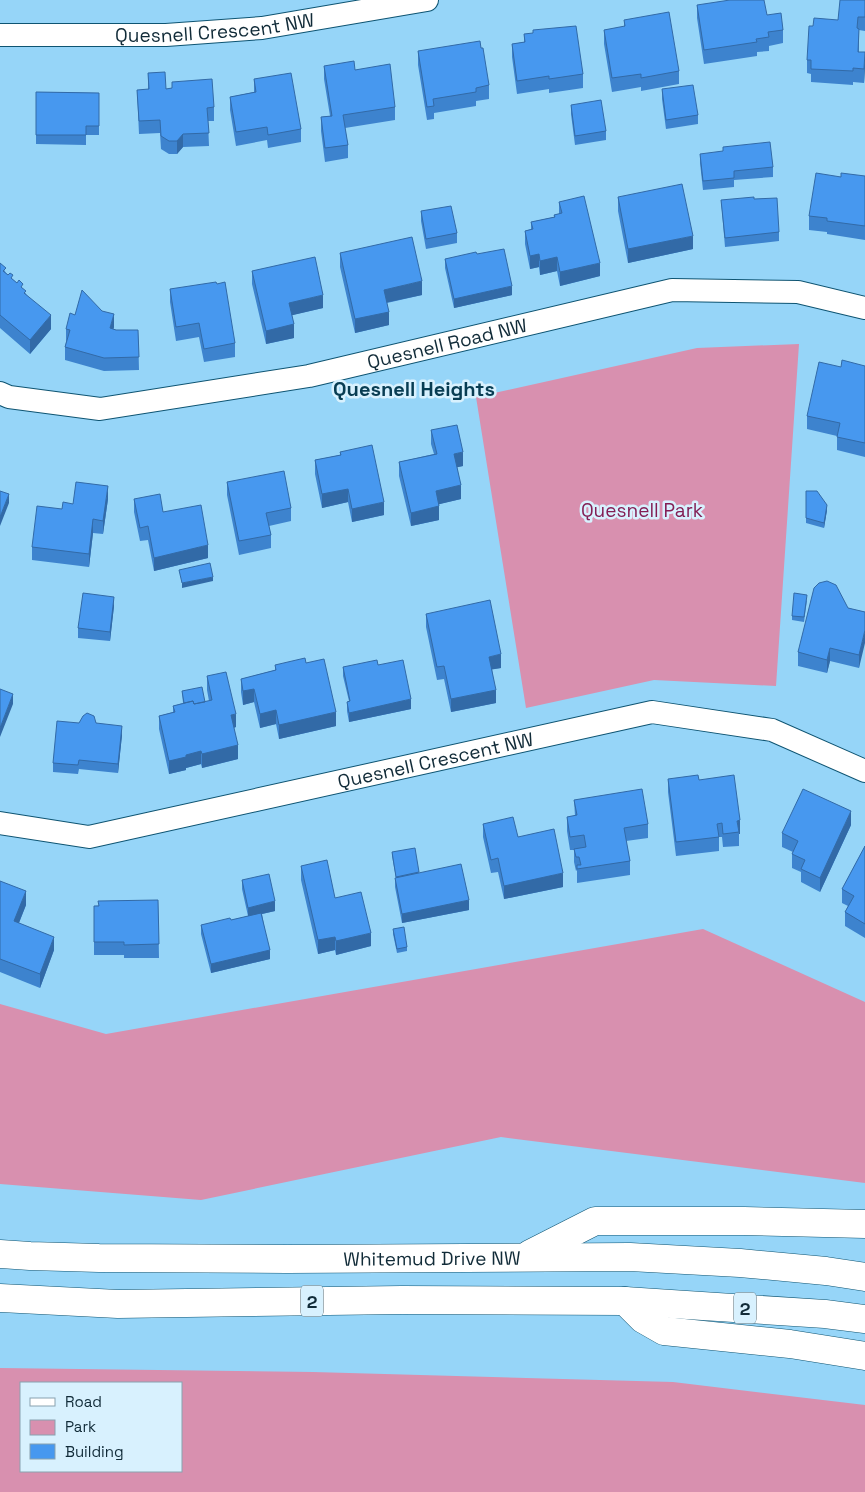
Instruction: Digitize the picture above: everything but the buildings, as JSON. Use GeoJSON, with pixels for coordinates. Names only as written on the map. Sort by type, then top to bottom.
{"type":"FeatureCollection","features":[{"type":"Feature","properties":{"kind":"highway"},"geometry":{"type":"LineString","coordinates":[[525,1257],[595,1221],[744,1221],[865,1224]]}},
{"type":"Feature","properties":{"kind":"highway","name":"Whitemud Drive NW"},"geometry":{"type":"LineString","coordinates":[[0,1254],[99,1258],[287,1259],[630,1257],[740,1263],[826,1271],[865,1277]]}},
{"type":"Feature","properties":{"kind":"highway","name":"2"},"geometry":{"type":"LineString","coordinates":[[0,1298],[118,1304],[402,1300],[625,1300],[824,1314],[865,1319]]}},
{"type":"Feature","properties":{"kind":"highway"},"geometry":{"type":"LineString","coordinates":[[625,1300],[643,1319],[664,1331],[790,1344],[865,1356]]}},
{"type":"Feature","properties":{"kind":"street","name":"Quesnell Crescent NW"},"geometry":{"type":"LineString","coordinates":[[0,35],[166,35],[262,28],[427,0]]}},
{"type":"Feature","properties":{"kind":"street","name":"Quesnell Road NW"},"geometry":{"type":"LineString","coordinates":[[0,393],[9,397],[100,409],[309,376],[672,290],[798,292],[865,308]]}},
{"type":"Feature","properties":{"kind":"street","name":"Quesnell Crescent NW"},"geometry":{"type":"LineString","coordinates":[[0,823],[89,837],[652,712],[772,730],[865,771]]}},
{"type":"Feature","properties":{"kind":"green space","name":"Quesnell Park"},"geometry":{"type":"Polygon","coordinates":[[[799,344],[776,686],[654,680],[526,708],[476,397],[697,348],[799,344]]]}},
{"type":"Feature","properties":{"kind":"green space"},"geometry":{"type":"Polygon","coordinates":[[[703,929],[865,1002],[865,1183],[501,1137],[201,1200],[0,1184],[0,1004],[106,1034],[703,929]]]}},
{"type":"Feature","properties":{"kind":"green space"},"geometry":{"type":"Polygon","coordinates":[[[0,1368],[313,1372],[673,1382],[865,1405],[865,1492],[0,1492],[0,1368]]]}},
{"type":"Feature","properties":{"kind":"district","name":"Quesnell Heights"},"geometry":{"type":"Point","coordinates":[414,389]}}]}
